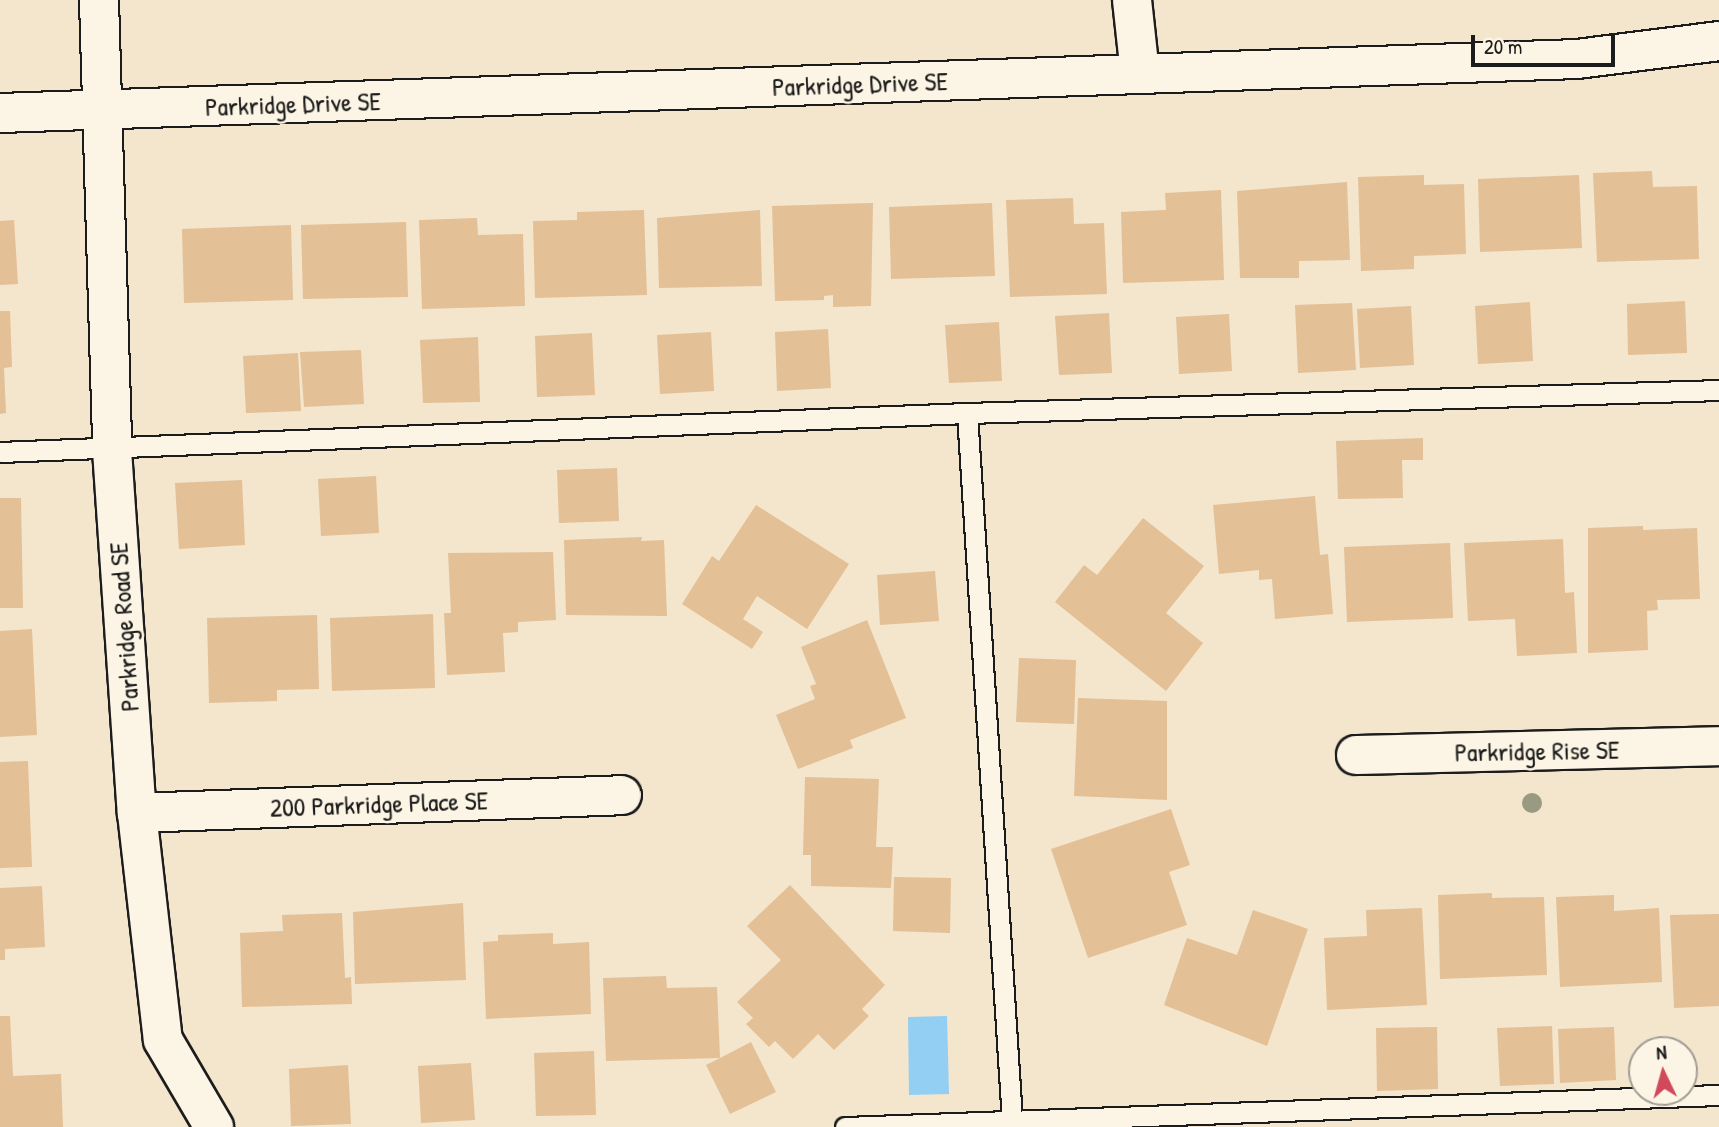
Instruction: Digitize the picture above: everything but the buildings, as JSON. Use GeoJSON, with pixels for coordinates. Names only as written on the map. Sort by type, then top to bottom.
{"type":"FeatureCollection","features":[{"type":"Feature","properties":{"kind":"street","name":"Parkridge Road SE"},"geometry":{"type":"LineString","coordinates":[[99,0],[112,450],[136,813],[163,1040],[214,1127]]}},
{"type":"Feature","properties":{"kind":"street"},"geometry":{"type":"LineString","coordinates":[[1132,0],[1140,74]]}},
{"type":"Feature","properties":{"kind":"street","name":"Parkridge Drive SE"},"geometry":{"type":"LineString","coordinates":[[0,113],[1577,59],[1719,41]]}},
{"type":"Feature","properties":{"kind":"street","name":"Parkridge Rise SE"},"geometry":{"type":"LineString","coordinates":[[1356,755],[1719,746]]}},
{"type":"Feature","properties":{"kind":"street","name":"200 Parkridge Place SE"},"geometry":{"type":"LineString","coordinates":[[136,813],[622,795]]}},
{"type":"Feature","properties":{"kind":"lane"},"geometry":{"type":"LineString","coordinates":[[0,452],[112,450],[967,413],[1719,390]]}},
{"type":"Feature","properties":{"kind":"lane"},"geometry":{"type":"LineString","coordinates":[[967,413],[1012,1121]]}},
{"type":"Feature","properties":{"kind":"lane"},"geometry":{"type":"LineString","coordinates":[[845,1127],[1719,1095]]}},
{"type":"Feature","properties":{"kind":"water"},"geometry":{"type":"Polygon","coordinates":[[[947,1016],[949,1094],[909,1095],[908,1017],[947,1016]]]}}]}
